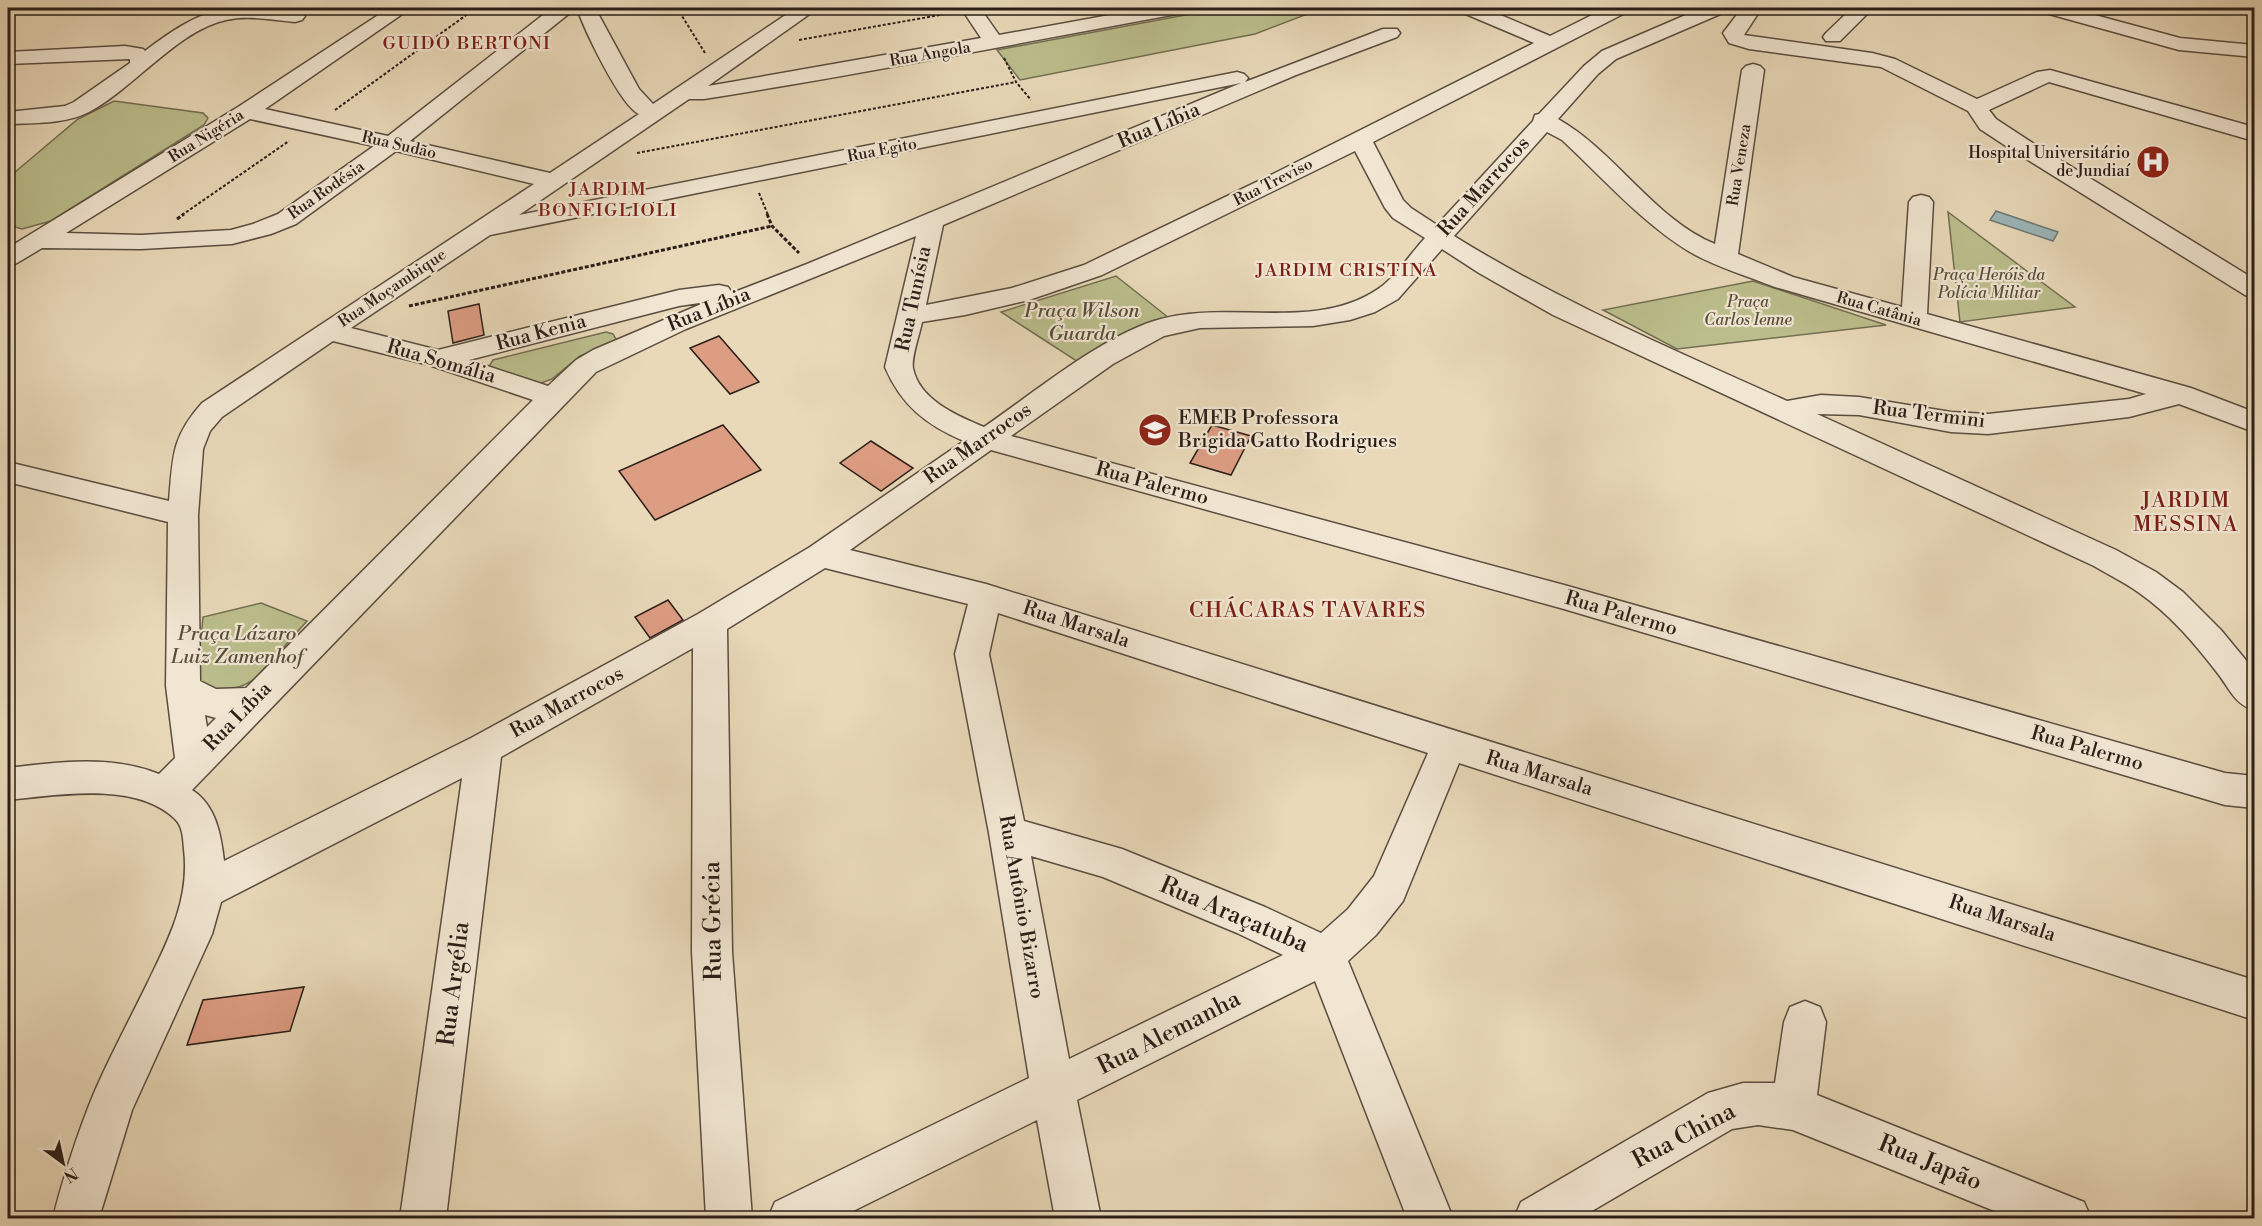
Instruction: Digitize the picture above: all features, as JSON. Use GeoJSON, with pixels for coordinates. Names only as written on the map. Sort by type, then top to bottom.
{"type":"FeatureCollection","features":[{"type":"Feature","properties":{"kind":"street","name":"Rua Nigéria"},"geometry":{"type":"LineString","coordinates":[[8,258],[246,111],[401,8]]}},
{"type":"Feature","properties":{"kind":"street","name":"Rua Rodésia"},"geometry":{"type":"LineString","coordinates":[[37,240],[180,241],[232,237],[287,219],[393,143],[564,8]]}},
{"type":"Feature","properties":{"kind":"street"},"geometry":{"type":"LineString","coordinates":[[766,8],[772,17],[783,25]]}},
{"type":"Feature","properties":{"kind":"street","name":"Rua Moçambique"},"geometry":{"type":"LineString","coordinates":[[194,761],[183,686],[183,516],[188,449],[197,427],[212,410],[231,396],[808,8]]}},
{"type":"Feature","properties":{"kind":"street","name":"Rua Angola"},"geometry":{"type":"LineString","coordinates":[[681,93],[704,93],[995,43],[1177,8]]}},
{"type":"Feature","properties":{"kind":"street"},"geometry":{"type":"LineString","coordinates":[[1468,8],[1550,43]]}},
{"type":"Feature","properties":{"kind":"street","name":"Rua Treviso"},"geometry":{"type":"LineString","coordinates":[[912,315],[965,307],[1020,294],[1093,270],[1146,246],[1620,8]]}},
{"type":"Feature","properties":{"kind":"street","name":"Rua Marrocos"},"geometry":{"type":"LineString","coordinates":[[204,891],[484,749],[710,623],[821,555],[1103,358],[1171,324],[1248,317],[1299,319],[1342,315],[1372,305],[1389,293],[1543,120],[1591,70],[1609,55],[1718,8]]}},
{"type":"Feature","properties":{"kind":"street"},"geometry":{"type":"LineString","coordinates":[[1746,8],[1749,12],[1732,33],[1736,39],[1749,44],[1888,63],[1979,108]]}},
{"type":"Feature","properties":{"kind":"street"},"geometry":{"type":"LineString","coordinates":[[1833,37],[1863,8]]}},
{"type":"Feature","properties":{"kind":"street"},"geometry":{"type":"LineString","coordinates":[[2049,8],[2180,44],[2254,52]]}},
{"type":"Feature","properties":{"kind":"street"},"geometry":{"type":"LineString","coordinates":[[2082,8],[2102,22]]}},
{"type":"Feature","properties":{"kind":"street"},"geometry":{"type":"LineString","coordinates":[[971,9],[995,43]]}},
{"type":"Feature","properties":{"kind":"street"},"geometry":{"type":"LineString","coordinates":[[8,118],[58,113],[82,107],[197,24],[213,17],[246,12],[295,16]]}},
{"type":"Feature","properties":{"kind":"street"},"geometry":{"type":"LineString","coordinates":[[535,31],[588,13],[629,90],[641,106],[655,111]]}},
{"type":"Feature","properties":{"kind":"street"},"geometry":{"type":"LineString","coordinates":[[2146,14],[2172,30],[2224,29]]}},
{"type":"Feature","properties":{"kind":"street","name":"Rua Líbia"},"geometry":{"type":"LineString","coordinates":[[165,793],[553,397],[594,361],[677,323],[931,222],[1289,71],[1390,33]]}},
{"type":"Feature","properties":{"kind":"street"},"geometry":{"type":"LineString","coordinates":[[8,58],[125,52],[136,53],[140,58],[140,65]]}},
{"type":"Feature","properties":{"kind":"street","name":"Rua Veneza"},"geometry":{"type":"LineString","coordinates":[[1725,259],[1754,70]]}},
{"type":"Feature","properties":{"kind":"street","name":"Rua Egito"},"geometry":{"type":"LineString","coordinates":[[476,232],[1140,97],[1289,71]]}},
{"type":"Feature","properties":{"kind":"street"},"geometry":{"type":"LineString","coordinates":[[1979,108],[1981,105],[2044,76],[2050,76],[2254,134]]}},
{"type":"Feature","properties":{"kind":"street"},"geometry":{"type":"LineString","coordinates":[[1140,97],[1172,121]]}},
{"type":"Feature","properties":{"kind":"street"},"geometry":{"type":"LineString","coordinates":[[1979,108],[1981,117],[1988,124],[2254,291]]}},
{"type":"Feature","properties":{"kind":"street","name":"Rua Sudão"},"geometry":{"type":"LineString","coordinates":[[246,111],[552,181]]}},
{"type":"Feature","properties":{"kind":"street","name":"Rua Catânia"},"geometry":{"type":"LineString","coordinates":[[1543,120],[1570,135],[1658,219],[1700,247],[1725,259],[1785,282],[2181,395],[2254,422]]}},
{"type":"Feature","properties":{"kind":"street"},"geometry":{"type":"LineString","coordinates":[[1360,139],[1393,203],[1402,213],[1488,268],[1562,309],[2105,558],[2156,588],[2196,624],[2226,658],[2254,696]]}},
{"type":"Feature","properties":{"kind":"street"},"geometry":{"type":"LineString","coordinates":[[1914,319],[1921,202]]}},
{"type":"Feature","properties":{"kind":"street","name":"Rua Tunísia"},"geometry":{"type":"LineString","coordinates":[[931,222],[899,367],[905,387],[923,407],[986,439]]}},
{"type":"Feature","properties":{"kind":"street"},"geometry":{"type":"LineString","coordinates":[[2254,291],[2241,295],[2254,304]]}},
{"type":"Feature","properties":{"kind":"street","name":"Rua Kenia"},"geometry":{"type":"LineString","coordinates":[[438,359],[679,298],[713,293],[748,294]]}},
{"type":"Feature","properties":{"kind":"street","name":"Rua Kenia"},"geometry":{"type":"LineString","coordinates":[[609,315],[653,314],[677,323]]}},
{"type":"Feature","properties":{"kind":"street","name":"Rua Somália"},"geometry":{"type":"LineString","coordinates":[[328,331],[438,359],[553,397]]}},
{"type":"Feature","properties":{"kind":"street","name":"Rua Termini"},"geometry":{"type":"LineString","coordinates":[[1784,411],[1821,404],[1859,406],[1951,422],[1988,424],[2129,408],[2181,395]]}},
{"type":"Feature","properties":{"kind":"street","name":"Rua Palermo"},"geometry":{"type":"LineString","coordinates":[[986,439],[1564,597],[2225,789],[2254,792]]}},
{"type":"Feature","properties":{"kind":"street"},"geometry":{"type":"LineString","coordinates":[[8,472],[183,516]]}},
{"type":"Feature","properties":{"kind":"street","name":"Rua Marsala"},"geometry":{"type":"LineString","coordinates":[[821,555],[986,596],[1449,746],[2254,1000]]}},
{"type":"Feature","properties":{"kind":"street","name":"Rua Antônio Bizarro"},"geometry":{"type":"LineString","coordinates":[[986,596],[972,654],[1008,833],[1078,1218]]}},
{"type":"Feature","properties":{"kind":"street","name":"Rua Grécia"},"geometry":{"type":"LineString","coordinates":[[710,623],[712,952],[729,1218]]}},
{"type":"Feature","properties":{"kind":"street"},"geometry":{"type":"LineString","coordinates":[[183,686],[198,699],[212,705],[254,701]]}},
{"type":"Feature","properties":{"kind":"street","name":"Rua Alemanha"},"geometry":{"type":"LineString","coordinates":[[790,1218],[1325,955],[1362,922],[1389,888],[1449,746]]}},
{"type":"Feature","properties":{"kind":"street","name":"Rua Argélia"},"geometry":{"type":"LineString","coordinates":[[423,1218],[484,749]]}},
{"type":"Feature","properties":{"kind":"street"},"geometry":{"type":"LineString","coordinates":[[8,784],[106,778],[138,782],[165,793],[189,808],[201,831],[205,862],[204,891],[192,934],[111,1106],[76,1218]]}},
{"type":"Feature","properties":{"kind":"street","name":"Rua Araçatuba"},"geometry":{"type":"LineString","coordinates":[[1008,833],[1108,861],[1251,920],[1325,955],[1430,1218]]}},
{"type":"Feature","properties":{"kind":"street"},"geometry":{"type":"LineString","coordinates":[[1793,1108],[1805,1022]]}},
{"type":"Feature","properties":{"kind":"street","name":"Rua China"},"geometry":{"type":"LineString","coordinates":[[1537,1218],[1724,1109],[1750,1102],[1793,1108]]}},
{"type":"Feature","properties":{"kind":"street","name":"Rua Japão"},"geometry":{"type":"LineString","coordinates":[[1793,1108],[2068,1218]]}},
{"type":"Feature","properties":{"kind":"path"},"geometry":{"type":"LineString","coordinates":[[677,8],[714,70]]}},
{"type":"Feature","properties":{"kind":"path"},"geometry":{"type":"LineString","coordinates":[[746,49],[971,9]]}},
{"type":"Feature","properties":{"kind":"path"},"geometry":{"type":"LineString","coordinates":[[995,43],[1016,82],[1044,117]]}},
{"type":"Feature","properties":{"kind":"path"},"geometry":{"type":"LineString","coordinates":[[637,153],[1016,82]]}},
{"type":"Feature","properties":{"kind":"path"},"geometry":{"type":"LineString","coordinates":[[752,176],[772,226],[816,269]]}},
{"type":"Feature","properties":{"kind":"path"},"geometry":{"type":"LineString","coordinates":[[403,308],[772,226]]}},
{"type":"Feature","properties":{"kind":"green space"},"geometry":{"type":"Polygon","coordinates":[[[1223,8],[1323,8],[1255,34],[1020,80],[997,50],[1223,8]]]}},
{"type":"Feature","properties":{"kind":"green space"},"geometry":{"type":"Polygon","coordinates":[[[114,101],[203,113],[208,118],[204,125],[51,221],[22,229],[8,225],[8,178],[78,119],[114,101]]]}},
{"type":"Feature","properties":{"kind":"green space","name":"Praça Heróis da Polícia Militar"},"geometry":{"type":"Polygon","coordinates":[[[1948,212],[2075,307],[1960,322],[1948,212]]]}},
{"type":"Feature","properties":{"kind":"green space","name":"Praça Wilson Guarda"},"geometry":{"type":"Polygon","coordinates":[[[1116,276],[1169,318],[1078,362],[1001,312],[1116,276]]]}},
{"type":"Feature","properties":{"kind":"green space","name":"Praça Carlos Ienne"},"geometry":{"type":"Polygon","coordinates":[[[1753,281],[1886,325],[1677,349],[1603,310],[1753,281]]]}},
{"type":"Feature","properties":{"kind":"green space"},"geometry":{"type":"Polygon","coordinates":[[[606,332],[613,334],[617,341],[580,356],[552,379],[541,383],[488,368],[493,360],[606,332]]]}},
{"type":"Feature","properties":{"kind":"green space","name":"Praça Lázaro Luiz Zamenhof"},"geometry":{"type":"Polygon","coordinates":[[[261,603],[307,621],[256,678],[231,689],[204,690],[197,678],[203,617],[261,603]]]}},
{"type":"Feature","properties":{"kind":"water"},"geometry":{"type":"Polygon","coordinates":[[[1996,211],[2058,232],[2053,241],[1990,220],[1996,211]]]}},
{"type":"Feature","properties":{"kind":"building"},"geometry":{"type":"Polygon","coordinates":[[[479,304],[484,335],[453,343],[448,311],[479,304]]]}},
{"type":"Feature","properties":{"kind":"building"},"geometry":{"type":"Polygon","coordinates":[[[719,336],[759,382],[730,394],[690,348],[719,336]]]}},
{"type":"Feature","properties":{"kind":"building"},"geometry":{"type":"Polygon","coordinates":[[[723,425],[761,470],[655,520],[619,471],[723,425]]]}},
{"type":"Feature","properties":{"kind":"building"},"geometry":{"type":"Polygon","coordinates":[[[1212,425],[1251,436],[1231,475],[1190,463],[1212,425]]]}},
{"type":"Feature","properties":{"kind":"building"},"geometry":{"type":"Polygon","coordinates":[[[871,441],[913,468],[881,491],[840,463],[871,441]]]}},
{"type":"Feature","properties":{"kind":"building"},"geometry":{"type":"Polygon","coordinates":[[[668,600],[683,620],[650,638],[635,617],[668,600]]]}},
{"type":"Feature","properties":{"kind":"building"},"geometry":{"type":"Polygon","coordinates":[[[304,987],[290,1031],[187,1045],[203,1000],[304,987]]]}},
{"type":"Feature","properties":{"kind":"place","name":"Hospital Universitário de Jundiaí"},"geometry":{"type":"Point","coordinates":[2153,162]}},
{"type":"Feature","properties":{"kind":"place","name":"EMEB Professora Brigida Gatto Rodrigues"},"geometry":{"type":"Point","coordinates":[1155,430]}},
{"type":"Feature","properties":{"kind":"district","name":"GUIDO BERTONI"},"geometry":{"type":"Point","coordinates":[467,43]}},
{"type":"Feature","properties":{"kind":"district","name":"JARDIM BONFIGLIOLI"},"geometry":{"type":"Point","coordinates":[608,199]}},
{"type":"Feature","properties":{"kind":"district","name":"JARDIM CRISTINA"},"geometry":{"type":"Point","coordinates":[1347,270]}},
{"type":"Feature","properties":{"kind":"district","name":"JARDIM MESSINA"},"geometry":{"type":"Point","coordinates":[2186,513]}},
{"type":"Feature","properties":{"kind":"district","name":"CHÁCARAS TAVARES"},"geometry":{"type":"Point","coordinates":[1308,611]}}]}
